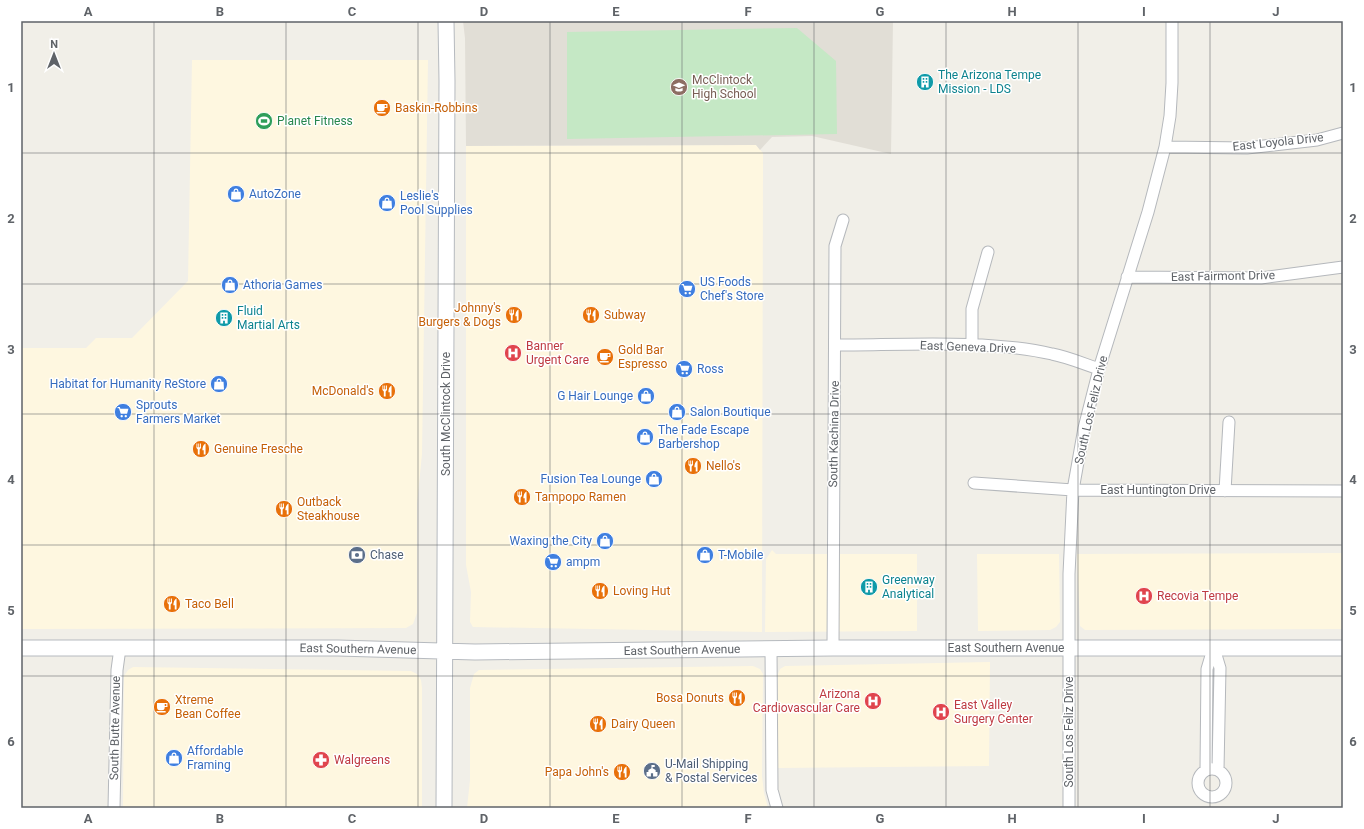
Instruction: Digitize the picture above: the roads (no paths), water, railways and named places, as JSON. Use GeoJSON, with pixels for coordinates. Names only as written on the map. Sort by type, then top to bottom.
{"type":"FeatureCollection","features":[{"type":"Feature","properties":{"kind":"main road","name":"South McClintock Drive"},"geometry":{"type":"LineString","coordinates":[[444,808],[446,21]]}},
{"type":"Feature","properties":{"kind":"main road","name":"East Southern Avenue"},"geometry":{"type":"LineString","coordinates":[[21,648],[338,648],[445,651],[833,648],[1343,648]]}},
{"type":"Feature","properties":{"kind":"street","name":"South Los Feliz Drive"},"geometry":{"type":"LineString","coordinates":[[1069,808],[1069,541],[1072,490],[1084,428],[1099,369],[1148,212],[1165,147],[1170,116],[1172,83],[1172,21]]}},
{"type":"Feature","properties":{"kind":"street","name":"East Loyola Drive"},"geometry":{"type":"LineString","coordinates":[[1165,147],[1247,148],[1317,140],[1343,133]]}},
{"type":"Feature","properties":{"kind":"street","name":"South Kachina Drive"},"geometry":{"type":"LineString","coordinates":[[833,648],[835,246],[843,220]]}},
{"type":"Feature","properties":{"kind":"street"},"geometry":{"type":"LineString","coordinates":[[972,345],[972,309],[988,252]]}},
{"type":"Feature","properties":{"kind":"street","name":"East Fairmont Drive"},"geometry":{"type":"LineString","coordinates":[[1127,277],[1261,278],[1343,267]]}},
{"type":"Feature","properties":{"kind":"street","name":"East Geneva Drive"},"geometry":{"type":"LineString","coordinates":[[835,345],[972,345],[1053,354],[1099,369]]}},
{"type":"Feature","properties":{"kind":"street"},"geometry":{"type":"LineString","coordinates":[[1225,490],[1229,422]]}},
{"type":"Feature","properties":{"kind":"street","name":"East Huntington Drive"},"geometry":{"type":"LineString","coordinates":[[974,483],[1072,490],[1343,490]]}},
{"type":"Feature","properties":{"kind":"street","name":"South Butte Avenue"},"geometry":{"type":"LineString","coordinates":[[114,808],[116,670],[120,648]]}},
{"type":"Feature","properties":{"kind":"street"},"geometry":{"type":"LineString","coordinates":[[1206,770],[1207,669],[1214,648]]}},
{"type":"Feature","properties":{"kind":"street"},"geometry":{"type":"LineString","coordinates":[[1214,648],[1220,668],[1218,770],[1226,780],[1225,788],[1219,795],[1210,797],[1201,793],[1197,785],[1199,776],[1206,770],[1218,770]]}},
{"type":"Feature","properties":{"kind":"street"},"geometry":{"type":"LineString","coordinates":[[771,649],[772,790],[776,808]]}},
{"type":"Feature","properties":{"kind":"place","name":"The Arizona Tempe Mission - LDS"},"geometry":{"type":"Point","coordinates":[925,82]}},
{"type":"Feature","properties":{"kind":"place","name":"McClintock High School"},"geometry":{"type":"Point","coordinates":[679,87]}},
{"type":"Feature","properties":{"kind":"place","name":"Baskin-Robbins"},"geometry":{"type":"Point","coordinates":[382,108]}},
{"type":"Feature","properties":{"kind":"place","name":"Planet Fitness"},"geometry":{"type":"Point","coordinates":[264,121]}},
{"type":"Feature","properties":{"kind":"place","name":"AutoZone"},"geometry":{"type":"Point","coordinates":[236,194]}},
{"type":"Feature","properties":{"kind":"place","name":"Leslie's Pool Supplies"},"geometry":{"type":"Point","coordinates":[387,203]}},
{"type":"Feature","properties":{"kind":"place","name":"Athoria Games"},"geometry":{"type":"Point","coordinates":[230,285]}},
{"type":"Feature","properties":{"kind":"place","name":"US Foods Chef's Store"},"geometry":{"type":"Point","coordinates":[687,289]}},
{"type":"Feature","properties":{"kind":"place","name":"Johnny's Burgers & Dogs"},"geometry":{"type":"Point","coordinates":[514,315]}},
{"type":"Feature","properties":{"kind":"place","name":"Subway"},"geometry":{"type":"Point","coordinates":[591,315]}},
{"type":"Feature","properties":{"kind":"place","name":"Fluid Martial Arts"},"geometry":{"type":"Point","coordinates":[224,318]}},
{"type":"Feature","properties":{"kind":"place","name":"Banner Urgent Care"},"geometry":{"type":"Point","coordinates":[513,353]}},
{"type":"Feature","properties":{"kind":"place","name":"Gold Bar Espresso"},"geometry":{"type":"Point","coordinates":[605,357]}},
{"type":"Feature","properties":{"kind":"place","name":"Ross"},"geometry":{"type":"Point","coordinates":[684,369]}},
{"type":"Feature","properties":{"kind":"place","name":"Habitat for Humanity ReStore"},"geometry":{"type":"Point","coordinates":[219,384]}},
{"type":"Feature","properties":{"kind":"place","name":"McDonald's"},"geometry":{"type":"Point","coordinates":[387,391]}},
{"type":"Feature","properties":{"kind":"place","name":"G Hair Lounge"},"geometry":{"type":"Point","coordinates":[646,396]}},
{"type":"Feature","properties":{"kind":"place","name":"Sprouts Farmers Market"},"geometry":{"type":"Point","coordinates":[123,412]}},
{"type":"Feature","properties":{"kind":"place","name":"Salon Boutique"},"geometry":{"type":"Point","coordinates":[677,412]}},
{"type":"Feature","properties":{"kind":"place","name":"The Fade Escape Barbershop"},"geometry":{"type":"Point","coordinates":[645,437]}},
{"type":"Feature","properties":{"kind":"place","name":"Genuine Fresche"},"geometry":{"type":"Point","coordinates":[201,449]}},
{"type":"Feature","properties":{"kind":"place","name":"Nello's"},"geometry":{"type":"Point","coordinates":[693,466]}},
{"type":"Feature","properties":{"kind":"place","name":"Fusion Tea Lounge"},"geometry":{"type":"Point","coordinates":[654,479]}},
{"type":"Feature","properties":{"kind":"place","name":"Tampopo Ramen"},"geometry":{"type":"Point","coordinates":[522,497]}},
{"type":"Feature","properties":{"kind":"place","name":"Outback Steakhouse"},"geometry":{"type":"Point","coordinates":[284,509]}},
{"type":"Feature","properties":{"kind":"place","name":"Waxing the City"},"geometry":{"type":"Point","coordinates":[605,541]}},
{"type":"Feature","properties":{"kind":"place","name":"Chase"},"geometry":{"type":"Point","coordinates":[357,555]}},
{"type":"Feature","properties":{"kind":"place","name":"T-Mobile"},"geometry":{"type":"Point","coordinates":[705,555]}},
{"type":"Feature","properties":{"kind":"place","name":"ampm"},"geometry":{"type":"Point","coordinates":[553,562]}},
{"type":"Feature","properties":{"kind":"place","name":"Greenway Analytical"},"geometry":{"type":"Point","coordinates":[869,587]}},
{"type":"Feature","properties":{"kind":"place","name":"Loving Hut"},"geometry":{"type":"Point","coordinates":[600,591]}},
{"type":"Feature","properties":{"kind":"place","name":"Recovia Tempe"},"geometry":{"type":"Point","coordinates":[1144,596]}},
{"type":"Feature","properties":{"kind":"place","name":"Taco Bell"},"geometry":{"type":"Point","coordinates":[172,604]}},
{"type":"Feature","properties":{"kind":"place","name":"Bosa Donuts"},"geometry":{"type":"Point","coordinates":[737,698]}},
{"type":"Feature","properties":{"kind":"place","name":"Arizona Cardiovascular Care"},"geometry":{"type":"Point","coordinates":[873,701]}},
{"type":"Feature","properties":{"kind":"place","name":"Xtreme Bean Coffee"},"geometry":{"type":"Point","coordinates":[162,707]}},
{"type":"Feature","properties":{"kind":"place","name":"East Valley Surgery Center"},"geometry":{"type":"Point","coordinates":[941,712]}},
{"type":"Feature","properties":{"kind":"place","name":"Dairy Queen"},"geometry":{"type":"Point","coordinates":[598,724]}},
{"type":"Feature","properties":{"kind":"place","name":"Affordable Framing"},"geometry":{"type":"Point","coordinates":[174,758]}},
{"type":"Feature","properties":{"kind":"place","name":"Walgreens"},"geometry":{"type":"Point","coordinates":[321,760]}},
{"type":"Feature","properties":{"kind":"place","name":"U-Mail Shipping & Postal Services"},"geometry":{"type":"Point","coordinates":[652,771]}},
{"type":"Feature","properties":{"kind":"place","name":"Papa John's"},"geometry":{"type":"Point","coordinates":[622,772]}}]}
